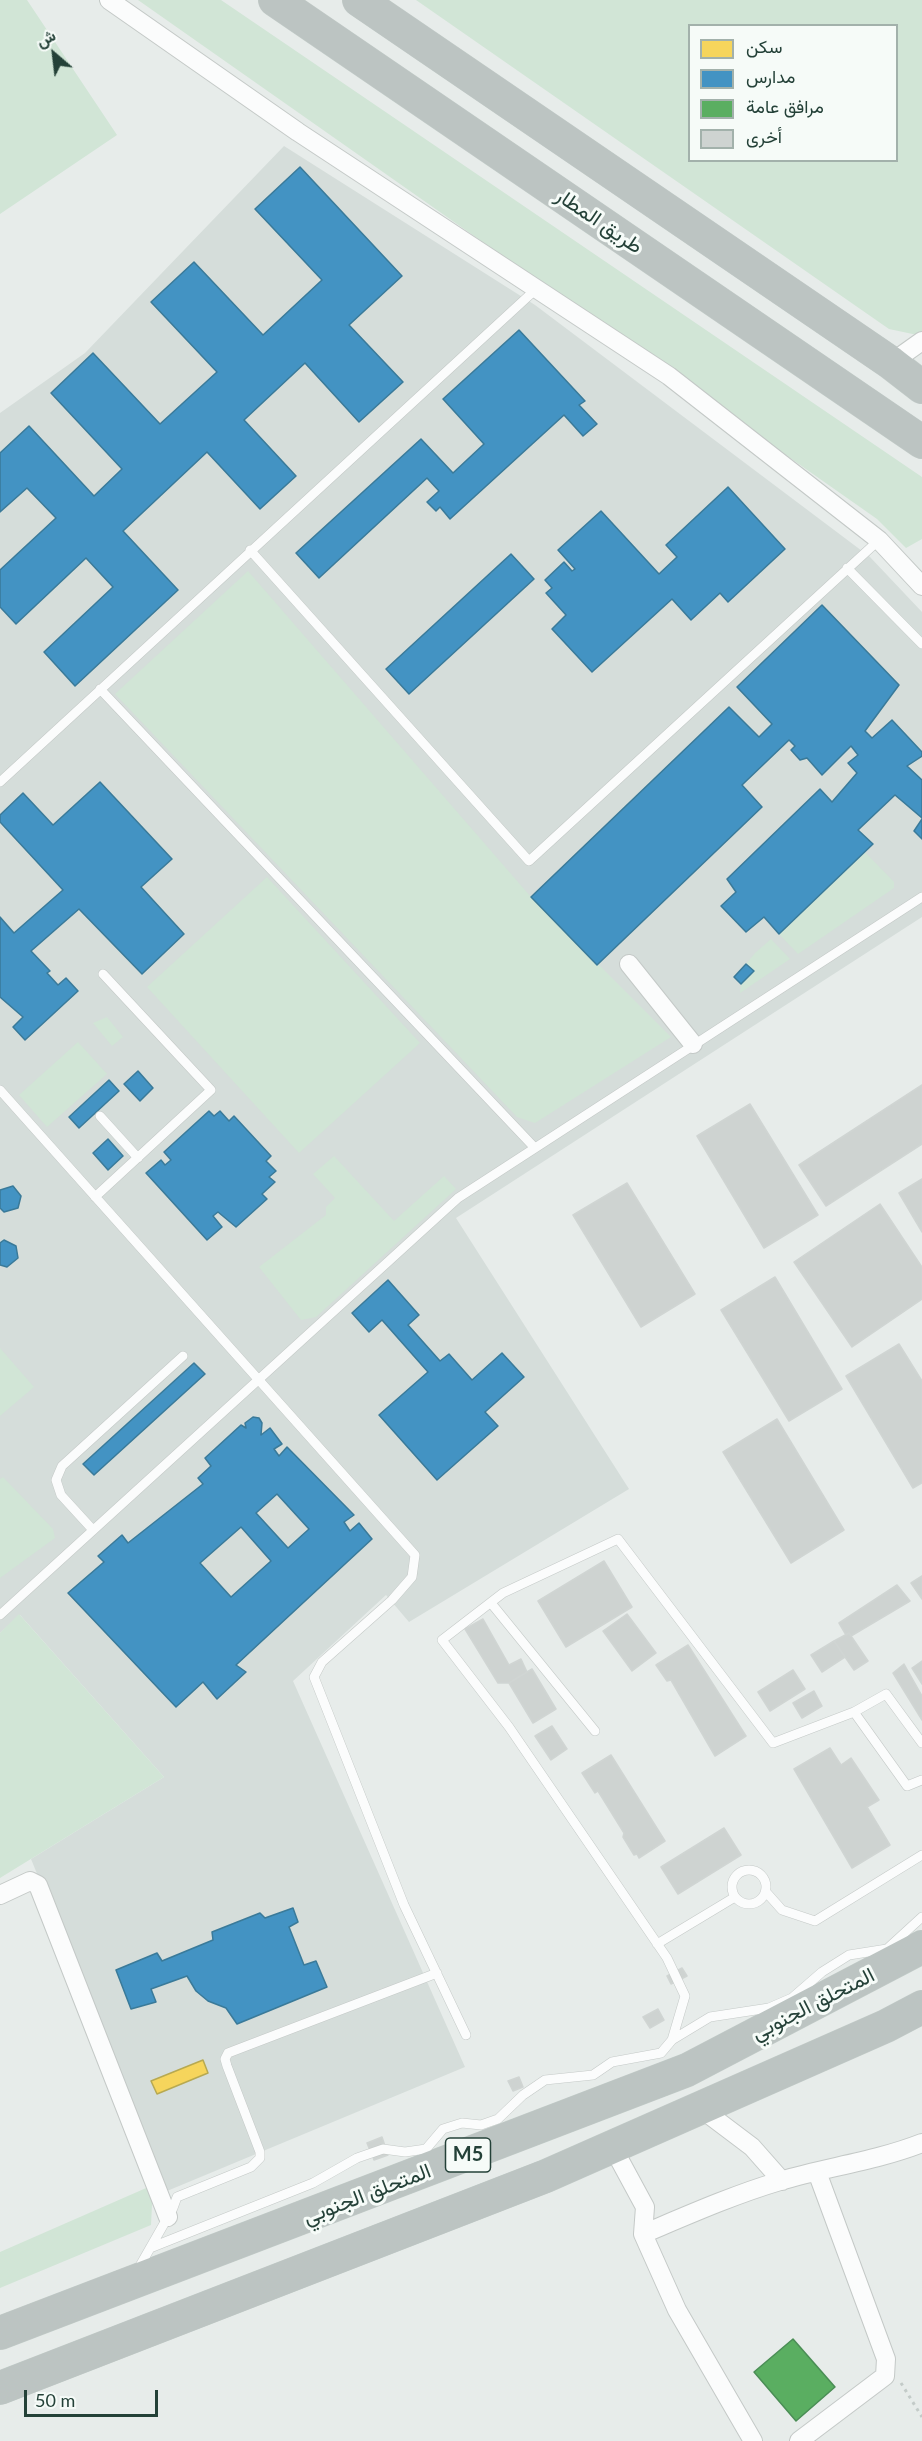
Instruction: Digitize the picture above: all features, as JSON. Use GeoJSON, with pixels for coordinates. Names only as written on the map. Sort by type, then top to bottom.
{"type":"FeatureCollection","features":[{"type":"Feature","properties":{"kind":"highway","name":"طريق المطار"},"geometry":{"type":"LineString","coordinates":[[275,0],[922,442]]}},
{"type":"Feature","properties":{"kind":"highway"},"geometry":{"type":"LineString","coordinates":[[359,0],[891,363],[922,387]]}},
{"type":"Feature","properties":{"kind":"highway","name":"المتحلق الجنوبي"},"geometry":{"type":"LineString","coordinates":[[0,2333],[687,2070],[922,1947]]}},
{"type":"Feature","properties":{"kind":"highway","name":"M5"},"geometry":{"type":"LineString","coordinates":[[0,2388],[546,2176],[886,2026],[922,2007]]}},
{"type":"Feature","properties":{"kind":"highway"},"geometry":{"type":"LineString","coordinates":[[886,2026],[922,2018]]}},
{"type":"Feature","properties":{"kind":"highway"},"geometry":{"type":"LineString","coordinates":[[130,2283],[147,2331]]}},
{"type":"Feature","properties":{"kind":"street"},"geometry":{"type":"LineString","coordinates":[[109,0],[298,132],[669,376],[879,540],[922,586]]}},
{"type":"Feature","properties":{"kind":"street"},"geometry":{"type":"LineString","coordinates":[[891,363],[922,341]]}},
{"type":"Feature","properties":{"kind":"street"},"geometry":{"type":"LineString","coordinates":[[629,964],[693,1044]]}},
{"type":"Feature","properties":{"kind":"street"},"geometry":{"type":"LineString","coordinates":[[0,1895],[30,1881],[38,1885],[168,2217]]}},
{"type":"Feature","properties":{"kind":"street"},"geometry":{"type":"LineString","coordinates":[[699,2107],[752,2147],[782,2181]]}},
{"type":"Feature","properties":{"kind":"street"},"geometry":{"type":"LineString","coordinates":[[643,2234],[738,2194],[896,2153],[922,2143]]}},
{"type":"Feature","properties":{"kind":"street"},"geometry":{"type":"LineString","coordinates":[[612,2146],[645,2207],[643,2234],[677,2310],[753,2441]]}},
{"type":"Feature","properties":{"kind":"street"},"geometry":{"type":"LineString","coordinates":[[799,2441],[885,2376],[886,2359],[817,2172]]}},
{"type":"Feature","properties":{"kind":"lane"},"geometry":{"type":"LineString","coordinates":[[0,782],[535,290]]}},
{"type":"Feature","properties":{"kind":"lane"},"geometry":{"type":"LineString","coordinates":[[250,550],[529,861],[879,540]]}},
{"type":"Feature","properties":{"kind":"lane"},"geometry":{"type":"LineString","coordinates":[[847,568],[922,644]]}},
{"type":"Feature","properties":{"kind":"lane"},"geometry":{"type":"LineString","coordinates":[[100,689],[534,1147]]}},
{"type":"Feature","properties":{"kind":"lane"},"geometry":{"type":"LineString","coordinates":[[0,1615],[458,1198],[922,897]]}},
{"type":"Feature","properties":{"kind":"lane"},"geometry":{"type":"LineString","coordinates":[[95,1197],[211,1090],[103,974]]}},
{"type":"Feature","properties":{"kind":"lane"},"geometry":{"type":"LineString","coordinates":[[0,1090],[415,1555],[412,1577],[392,1600],[322,1662],[314,1677],[404,1905],[466,2035]]}},
{"type":"Feature","properties":{"kind":"lane"},"geometry":{"type":"LineString","coordinates":[[100,1116],[138,1158]]}},
{"type":"Feature","properties":{"kind":"lane"},"geometry":{"type":"LineString","coordinates":[[93,1530],[61,1495],[56,1480],[62,1466],[183,1356]]}},
{"type":"Feature","properties":{"kind":"lane"},"geometry":{"type":"LineString","coordinates":[[672,2040],[685,1996],[668,1958],[509,1727],[442,1640],[504,1593],[618,1539],[773,1743],[854,1712],[886,1694],[922,1743]]}},
{"type":"Feature","properties":{"kind":"lane"},"geometry":{"type":"LineString","coordinates":[[491,1603],[595,1731]]}},
{"type":"Feature","properties":{"kind":"lane"},"geometry":{"type":"LineString","coordinates":[[854,1712],[907,1786],[922,1780]]}},
{"type":"Feature","properties":{"kind":"lane"},"geometry":{"type":"LineString","coordinates":[[735,1897],[734,1880],[737,1875],[748,1870],[762,1876],[766,1892],[782,1910],[815,1921],[922,1855]]}},
{"type":"Feature","properties":{"kind":"lane"},"geometry":{"type":"LineString","coordinates":[[735,1897],[749,1904],[759,1901],[766,1892]]}},
{"type":"Feature","properties":{"kind":"lane"},"geometry":{"type":"LineString","coordinates":[[657,1944],[735,1897]]}},
{"type":"Feature","properties":{"kind":"lane"},"geometry":{"type":"LineString","coordinates":[[150,2248],[313,2183],[357,2158],[383,2149],[405,2152],[426,2149],[443,2129],[462,2123],[481,2125],[498,2119],[523,2095],[545,2080],[593,2075],[612,2062],[661,2053],[672,2040],[710,2017],[768,2008],[792,1998],[822,1972],[849,1955],[887,1949],[922,1917]]}},
{"type":"Feature","properties":{"kind":"lane"},"geometry":{"type":"LineString","coordinates":[[130,2283],[177,2197],[251,2168],[260,2158],[260,2152],[227,2066],[225,2059],[228,2053],[437,1973]]}},
{"type":"Feature","properties":{"kind":"path"},"geometry":{"type":"LineString","coordinates":[[886,2359],[922,2417]]}},
{"type":"Feature","properties":{"kind":"shaded area"},"geometry":{"type":"Polygon","coordinates":[[[284,146],[535,305],[870,557],[922,612],[922,917],[456,1218],[629,1489],[409,1622],[386,1595],[293,1681],[465,2067],[167,2191],[31,1859],[164,1777],[20,1615],[0,1633],[0,413],[85,353],[284,146]]]}},
{"type":"Feature","properties":{"kind":"green space"},"geometry":{"type":"Polygon","coordinates":[[[0,0],[27,0],[117,135],[0,214],[0,0]]]}},
{"type":"Feature","properties":{"kind":"green space"},"geometry":{"type":"Polygon","coordinates":[[[138,0],[221,0],[922,477],[922,539],[906,548],[877,519],[138,0]]]}},
{"type":"Feature","properties":{"kind":"green space"},"geometry":{"type":"Polygon","coordinates":[[[416,0],[922,0],[922,336],[889,329],[416,0]]]}},
{"type":"Feature","properties":{"kind":"green space"},"geometry":{"type":"Polygon","coordinates":[[[248,571],[531,897],[671,1037],[535,1123],[517,1117],[115,694],[248,571]]]}},
{"type":"Feature","properties":{"kind":"green space"},"geometry":{"type":"Polygon","coordinates":[[[864,851],[894,882],[894,888],[798,954],[779,934],[864,851]]]}},
{"type":"Feature","properties":{"kind":"green space"},"geometry":{"type":"Polygon","coordinates":[[[267,877],[420,1043],[299,1153],[147,987],[267,877]]]}},
{"type":"Feature","properties":{"kind":"green space"},"geometry":{"type":"Polygon","coordinates":[[[771,939],[790,959],[740,993],[741,984],[753,971],[746,964],[771,939]]]}},
{"type":"Feature","properties":{"kind":"green space"},"geometry":{"type":"Polygon","coordinates":[[[107,1017],[123,1037],[112,1046],[93,1023],[107,1017]]]}},
{"type":"Feature","properties":{"kind":"green space"},"geometry":{"type":"Polygon","coordinates":[[[78,1042],[107,1074],[47,1127],[19,1095],[78,1042]]]}},
{"type":"Feature","properties":{"kind":"green space"},"geometry":{"type":"Polygon","coordinates":[[[334,1156],[394,1221],[444,1176],[456,1189],[316,1317],[301,1320],[259,1267],[326,1215],[326,1207],[335,1198],[313,1174],[334,1156]]]}},
{"type":"Feature","properties":{"kind":"green space"},"geometry":{"type":"Polygon","coordinates":[[[0,1348],[34,1387],[0,1416],[0,1348]]]}},
{"type":"Feature","properties":{"kind":"green space"},"geometry":{"type":"Polygon","coordinates":[[[3,1477],[53,1529],[55,1538],[0,1578],[0,1479],[3,1477]]]}},
{"type":"Feature","properties":{"kind":"green space"},"geometry":{"type":"Polygon","coordinates":[[[19,1614],[164,1777],[0,1878],[0,1633],[19,1614]]]}},
{"type":"Feature","properties":{"kind":"green space"},"geometry":{"type":"Polygon","coordinates":[[[153,2185],[151,2225],[0,2288],[0,2252],[153,2185]]]}},
{"type":"Feature","properties":{"kind":"building: سكن"},"geometry":{"type":"Polygon","coordinates":[[[203,2060],[208,2073],[157,2094],[151,2081],[203,2060]]]}},
{"type":"Feature","properties":{"kind":"building: مدارس"},"geometry":{"type":"Polygon","coordinates":[[[300,167],[402,276],[349,325],[403,382],[359,422],[305,363],[244,420],[296,476],[260,509],[207,452],[123,531],[178,590],[75,686],[44,652],[113,587],[86,558],[16,624],[0,607],[0,570],[56,518],[27,488],[0,512],[0,453],[29,426],[94,496],[122,469],[51,393],[93,353],[160,424],[217,372],[151,302],[194,262],[263,335],[322,280],[255,209],[300,167]]]}},
{"type":"Feature","properties":{"kind":"building: مدارس"},"geometry":{"type":"Polygon","coordinates":[[[519,330],[585,401],[579,405],[597,424],[583,436],[564,415],[450,519],[440,507],[436,511],[427,502],[439,491],[427,478],[319,578],[296,553],[421,439],[453,473],[484,444],[443,399],[519,330]]]}},
{"type":"Feature","properties":{"kind":"building: مدارس"},"geometry":{"type":"Polygon","coordinates":[[[728,487],[785,549],[728,602],[720,593],[691,620],[672,599],[592,672],[552,629],[566,615],[546,593],[552,588],[545,580],[564,562],[572,571],[575,569],[558,550],[601,511],[659,574],[677,557],[666,545],[728,487]]]}},
{"type":"Feature","properties":{"kind":"building: مدارس"},"geometry":{"type":"Polygon","coordinates":[[[511,554],[534,579],[409,694],[386,669],[511,554]]]}},
{"type":"Feature","properties":{"kind":"building: مدارس"},"geometry":{"type":"Polygon","coordinates":[[[822,605],[899,685],[865,731],[872,738],[892,720],[922,752],[922,756],[907,766],[922,780],[922,818],[895,795],[858,830],[873,844],[779,934],[764,917],[746,932],[721,906],[736,892],[727,879],[820,789],[832,802],[857,773],[848,763],[858,755],[851,746],[822,775],[807,758],[800,760],[791,750],[795,746],[789,740],[742,785],[762,807],[597,965],[531,897],[729,707],[759,737],[772,724],[737,687],[822,605]]]}},
{"type":"Feature","properties":{"kind":"building: مدارس"},"geometry":{"type":"Polygon","coordinates":[[[100,782],[172,859],[141,887],[184,934],[142,974],[79,909],[31,951],[50,971],[47,973],[58,985],[66,978],[78,991],[25,1040],[13,1027],[23,1017],[0,997],[0,917],[14,933],[63,890],[0,822],[0,815],[23,793],[53,825],[100,782]]]}},
{"type":"Feature","properties":{"kind":"building: مدارس"},"geometry":{"type":"Polygon","coordinates":[[[922,819],[922,839],[914,831],[922,819]]]}},
{"type":"Feature","properties":{"kind":"building: مدارس"},"geometry":{"type":"Polygon","coordinates":[[[746,964],[754,971],[741,984],[734,977],[746,964]]]}},
{"type":"Feature","properties":{"kind":"building: مدارس"},"geometry":{"type":"Polygon","coordinates":[[[138,1071],[153,1088],[140,1101],[124,1084],[138,1071]]]}},
{"type":"Feature","properties":{"kind":"building: مدارس"},"geometry":{"type":"Polygon","coordinates":[[[109,1080],[119,1091],[79,1128],[69,1117],[109,1080]]]}},
{"type":"Feature","properties":{"kind":"building: مدارس"},"geometry":{"type":"Polygon","coordinates":[[[209,1111],[214,1116],[220,1111],[229,1121],[234,1116],[271,1156],[266,1161],[276,1171],[269,1177],[275,1182],[262,1194],[267,1199],[236,1227],[218,1212],[213,1216],[222,1227],[207,1240],[146,1173],[161,1160],[165,1165],[171,1160],[164,1152],[209,1111]]]}},
{"type":"Feature","properties":{"kind":"building: مدارس"},"geometry":{"type":"Polygon","coordinates":[[[108,1139],[123,1156],[108,1170],[93,1153],[108,1139]]]}},
{"type":"Feature","properties":{"kind":"building: مدارس"},"geometry":{"type":"Polygon","coordinates":[[[13,1186],[21,1196],[18,1208],[4,1212],[0,1208],[0,1190],[13,1186]]]}},
{"type":"Feature","properties":{"kind":"building: مدارس"},"geometry":{"type":"Polygon","coordinates":[[[4,1240],[16,1246],[18,1258],[7,1267],[0,1265],[0,1243],[4,1240]]]}},
{"type":"Feature","properties":{"kind":"building: مدارس"},"geometry":{"type":"Polygon","coordinates":[[[388,1280],[419,1315],[408,1325],[440,1361],[449,1354],[472,1380],[502,1353],[524,1377],[485,1412],[498,1426],[437,1480],[379,1415],[428,1372],[382,1320],[369,1332],[352,1313],[388,1280]]]}},
{"type":"Feature","properties":{"kind":"building: مدارس"},"geometry":{"type":"Polygon","coordinates":[[[194,1363],[205,1374],[94,1475],[83,1464],[194,1363]]]}},
{"type":"Feature","properties":{"kind":"building: مدارس"},"geometry":{"type":"Polygon","coordinates":[[[253,1417],[259,1418],[262,1423],[261,1435],[270,1428],[282,1444],[274,1449],[279,1456],[287,1447],[354,1515],[344,1522],[350,1531],[359,1523],[372,1539],[236,1665],[246,1672],[217,1699],[203,1682],[176,1707],[68,1593],[104,1562],[98,1556],[122,1535],[128,1543],[203,1484],[198,1478],[211,1466],[205,1458],[241,1425],[246,1428],[245,1423],[253,1417]],[[277,1494],[256,1513],[288,1548],[309,1529],[277,1494]],[[241,1527],[200,1563],[231,1597],[271,1561],[241,1527]]]}},
{"type":"Feature","properties":{"kind":"building: مدارس"},"geometry":{"type":"Polygon","coordinates":[[[293,1908],[298,1922],[289,1927],[304,1965],[316,1961],[327,1987],[237,2024],[226,2008],[208,2001],[196,1991],[187,1976],[151,1989],[156,2002],[131,2009],[116,1970],[157,1953],[162,1961],[213,1940],[212,1932],[260,1913],[265,1918],[293,1908]]]}},
{"type":"Feature","properties":{"kind":"building: مرافق عامة"},"geometry":{"type":"Polygon","coordinates":[[[793,2339],[835,2387],[796,2421],[754,2372],[793,2339]]]}},
{"type":"Feature","properties":{"kind":"building: أخرى"},"geometry":{"type":"Polygon","coordinates":[[[922,1085],[922,1144],[826,1206],[799,1165],[922,1085]]]}},
{"type":"Feature","properties":{"kind":"building: أخرى"},"geometry":{"type":"Polygon","coordinates":[[[750,1104],[818,1215],[764,1248],[697,1136],[750,1104]]]}},
{"type":"Feature","properties":{"kind":"building: أخرى"},"geometry":{"type":"Polygon","coordinates":[[[922,1179],[922,1232],[899,1193],[922,1179]]]}},
{"type":"Feature","properties":{"kind":"building: أخرى"},"geometry":{"type":"Polygon","coordinates":[[[627,1183],[695,1294],[641,1327],[573,1215],[627,1183]]]}},
{"type":"Feature","properties":{"kind":"building: أخرى"},"geometry":{"type":"Polygon","coordinates":[[[880,1204],[922,1267],[922,1299],[852,1347],[794,1262],[880,1204]]]}},
{"type":"Feature","properties":{"kind":"building: أخرى"},"geometry":{"type":"Polygon","coordinates":[[[775,1277],[842,1389],[789,1421],[721,1310],[775,1277]]]}},
{"type":"Feature","properties":{"kind":"building: أخرى"},"geometry":{"type":"Polygon","coordinates":[[[899,1344],[922,1381],[922,1483],[913,1488],[846,1376],[899,1344]]]}},
{"type":"Feature","properties":{"kind":"building: أخرى"},"geometry":{"type":"Polygon","coordinates":[[[777,1419],[844,1530],[791,1563],[723,1452],[777,1419]]]}},
{"type":"Feature","properties":{"kind":"building: أخرى"},"geometry":{"type":"Polygon","coordinates":[[[604,1561],[632,1607],[566,1647],[538,1601],[604,1561]]]}},
{"type":"Feature","properties":{"kind":"building: أخرى"},"geometry":{"type":"Polygon","coordinates":[[[922,1576],[922,1599],[911,1583],[922,1576]]]}},
{"type":"Feature","properties":{"kind":"building: أخرى"},"geometry":{"type":"Polygon","coordinates":[[[897,1585],[910,1601],[851,1636],[849,1633],[846,1635],[839,1623],[897,1585]]]}},
{"type":"Feature","properties":{"kind":"building: أخرى"},"geometry":{"type":"Polygon","coordinates":[[[627,1614],[656,1653],[632,1671],[603,1631],[627,1614]]]}},
{"type":"Feature","properties":{"kind":"building: أخرى"},"geometry":{"type":"Polygon","coordinates":[[[483,1619],[509,1665],[521,1659],[527,1672],[509,1683],[498,1683],[465,1629],[483,1619]]]}},
{"type":"Feature","properties":{"kind":"building: أخرى"},"geometry":{"type":"Polygon","coordinates":[[[849,1633],[868,1661],[854,1670],[834,1641],[849,1633]]]}},
{"type":"Feature","properties":{"kind":"building: أخرى"},"geometry":{"type":"Polygon","coordinates":[[[834,1641],[845,1657],[822,1672],[811,1655],[834,1641]]]}},
{"type":"Feature","properties":{"kind":"building: أخرى"},"geometry":{"type":"Polygon","coordinates":[[[688,1645],[746,1736],[715,1756],[671,1680],[667,1681],[656,1665],[688,1645]]]}},
{"type":"Feature","properties":{"kind":"building: أخرى"},"geometry":{"type":"Polygon","coordinates":[[[922,1661],[922,1684],[912,1668],[922,1661]]]}},
{"type":"Feature","properties":{"kind":"building: أخرى"},"geometry":{"type":"Polygon","coordinates":[[[904,1664],[922,1696],[922,1720],[893,1673],[904,1664]]]}},
{"type":"Feature","properties":{"kind":"building: أخرى"},"geometry":{"type":"Polygon","coordinates":[[[532,1669],[556,1709],[533,1723],[509,1683],[532,1669]]]}},
{"type":"Feature","properties":{"kind":"building: أخرى"},"geometry":{"type":"Polygon","coordinates":[[[793,1670],[805,1689],[770,1711],[758,1692],[793,1670]]]}},
{"type":"Feature","properties":{"kind":"building: أخرى"},"geometry":{"type":"Polygon","coordinates":[[[814,1691],[822,1706],[802,1718],[793,1703],[814,1691]]]}},
{"type":"Feature","properties":{"kind":"building: أخرى"},"geometry":{"type":"Polygon","coordinates":[[[552,1726],[567,1749],[551,1760],[535,1736],[552,1726]]]}},
{"type":"Feature","properties":{"kind":"building: أخرى"},"geometry":{"type":"Polygon","coordinates":[[[830,1748],[841,1765],[851,1758],[879,1800],[867,1807],[890,1845],[852,1868],[794,1769],[830,1748]]]}},
{"type":"Feature","properties":{"kind":"building: أخرى"},"geometry":{"type":"Polygon","coordinates":[[[611,1755],[665,1841],[639,1858],[637,1854],[634,1855],[623,1837],[624,1833],[598,1791],[595,1793],[582,1773],[611,1755]]]}},
{"type":"Feature","properties":{"kind":"building: أخرى"},"geometry":{"type":"Polygon","coordinates":[[[724,1828],[741,1855],[678,1894],[661,1867],[724,1828]]]}},
{"type":"Feature","properties":{"kind":"building: أخرى"},"geometry":{"type":"Polygon","coordinates":[[[682,1968],[687,1976],[671,1984],[667,1976],[682,1968]]]}},
{"type":"Feature","properties":{"kind":"building: أخرى"},"geometry":{"type":"Polygon","coordinates":[[[658,2009],[664,2020],[650,2028],[643,2017],[658,2009]]]}},
{"type":"Feature","properties":{"kind":"building: أخرى"},"geometry":{"type":"Polygon","coordinates":[[[519,2077],[523,2087],[513,2091],[508,2081],[519,2077]]]}},
{"type":"Feature","properties":{"kind":"building: أخرى"},"geometry":{"type":"Polygon","coordinates":[[[382,2137],[388,2155],[374,2160],[367,2143],[382,2137]]]}}]}
